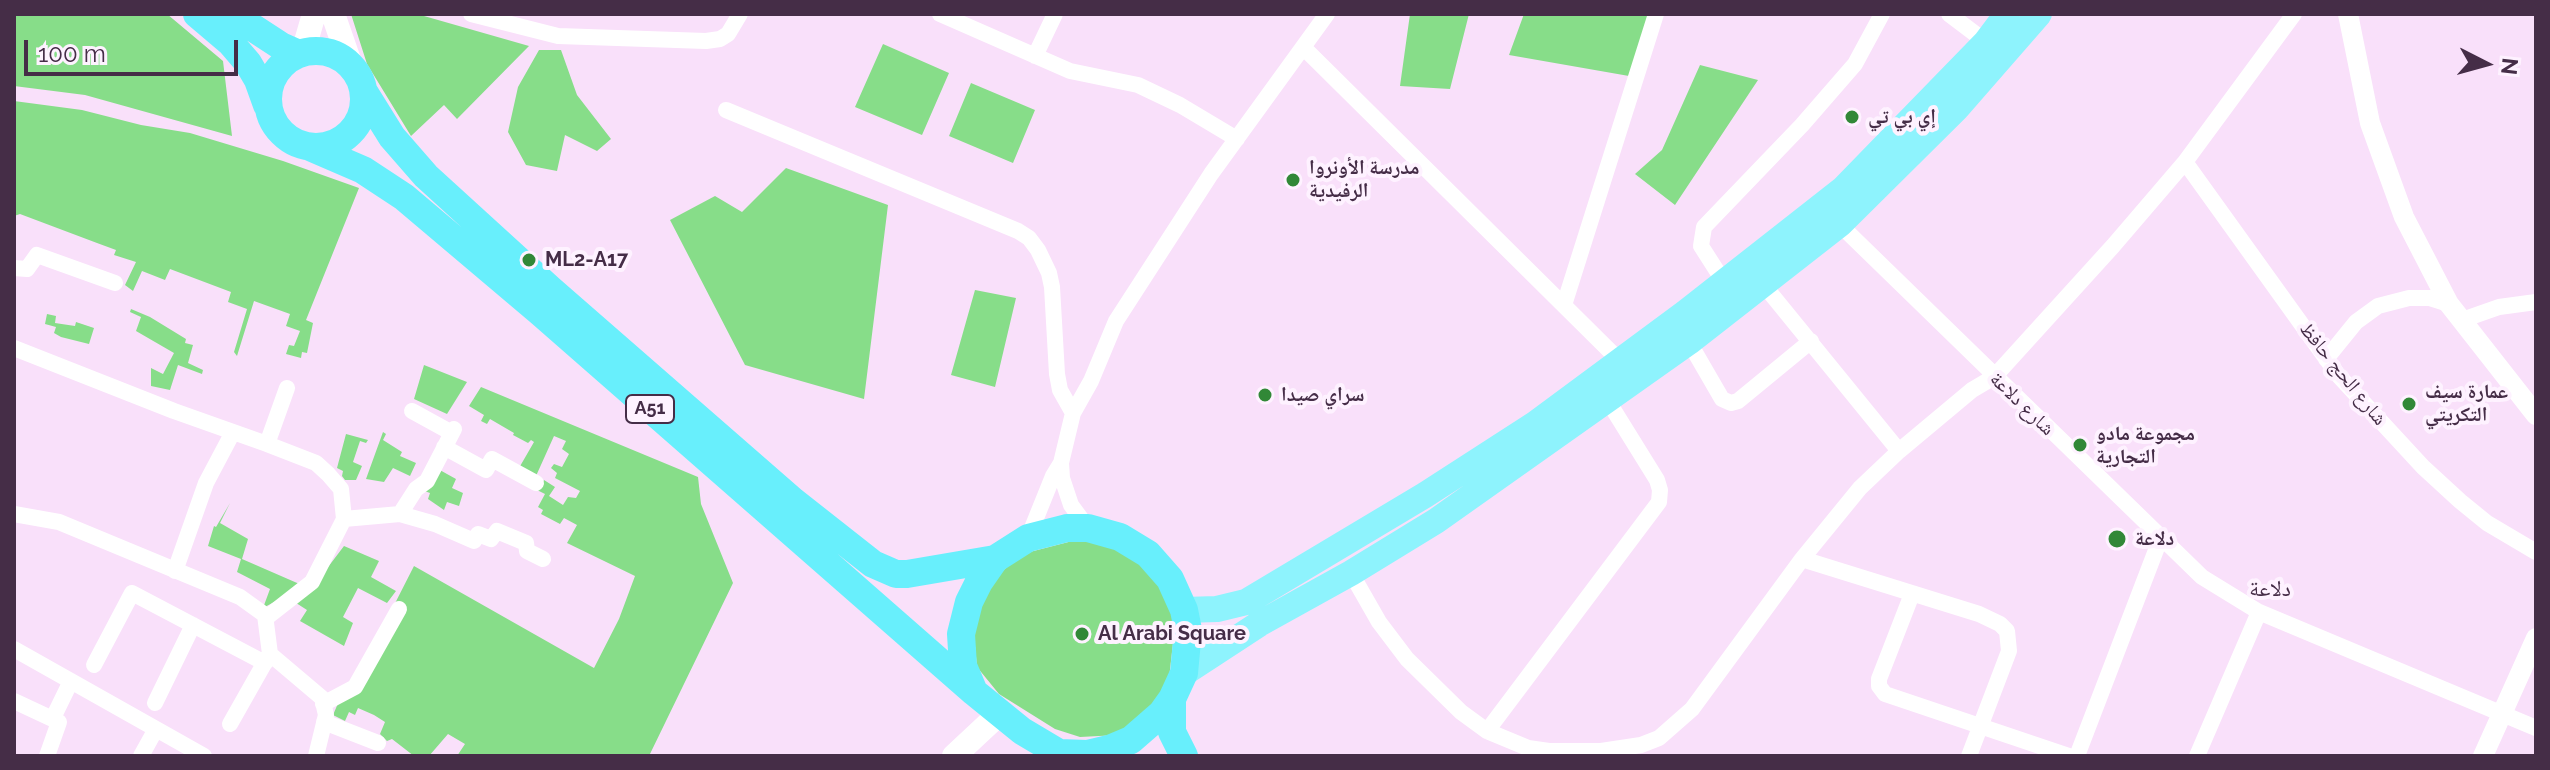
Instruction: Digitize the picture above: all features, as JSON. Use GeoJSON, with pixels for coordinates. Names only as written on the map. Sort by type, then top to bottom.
{"type":"FeatureCollection","features":[{"type":"Feature","properties":{"kind":"highway","name":"A51"},"geometry":{"type":"LineString","coordinates":[[197,14],[230,42],[248,63],[258,80],[272,121],[282,134],[296,144],[363,170],[404,197],[914,636],[974,692],[1022,731],[1073,755],[1112,748],[1131,740],[1155,721],[1172,699],[1184,673],[1188,630],[1184,610],[1170,579],[1148,554],[1120,537],[1088,528],[1067,528],[1028,538],[995,559],[969,602],[961,634],[963,666],[974,692]]}},
{"type":"Feature","properties":{"kind":"highway"},"geometry":{"type":"LineString","coordinates":[[232,14],[281,46],[301,53]]}},
{"type":"Feature","properties":{"kind":"highway"},"geometry":{"type":"LineString","coordinates":[[267,105],[269,87],[276,72],[288,59],[301,53],[325,51],[351,66]]}},
{"type":"Feature","properties":{"kind":"highway","name":"A51"},"geometry":{"type":"LineString","coordinates":[[351,66],[392,137],[426,176],[793,501],[873,564],[896,574],[907,574],[995,559]]}},
{"type":"Feature","properties":{"kind":"highway"},"geometry":{"type":"LineString","coordinates":[[312,148],[327,147],[351,132],[364,106],[364,92]]}},
{"type":"Feature","properties":{"kind":"highway","name":"A51"},"geometry":{"type":"LineString","coordinates":[[1172,699],[1172,732],[1184,756]]}},
{"type":"Feature","properties":{"kind":"main road"},"geometry":{"type":"LineString","coordinates":[[301,53],[314,14]]}},
{"type":"Feature","properties":{"kind":"main road"},"geometry":{"type":"LineString","coordinates":[[333,14],[351,66]]}},
{"type":"Feature","properties":{"kind":"main road"},"geometry":{"type":"LineString","coordinates":[[1184,610],[1217,609],[1246,602],[1464,470],[1535,424],[1724,282],[1831,216],[1843,189],[1986,42],[2007,14]]}},
{"type":"Feature","properties":{"kind":"main road"},"geometry":{"type":"LineString","coordinates":[[1184,673],[1259,624],[1351,573],[1479,492],[1689,342],[1763,284],[1831,216],[1957,108],[2039,14]]}},
{"type":"Feature","properties":{"kind":"main road"},"geometry":{"type":"LineString","coordinates":[[1464,470],[1479,492]]}},
{"type":"Feature","properties":{"kind":"main road"},"geometry":{"type":"LineString","coordinates":[[954,756],[1000,713]]}},
{"type":"Feature","properties":{"kind":"street"},"geometry":{"type":"LineString","coordinates":[[471,14],[558,36],[706,41],[728,34],[740,14]]}},
{"type":"Feature","properties":{"kind":"street"},"geometry":{"type":"LineString","coordinates":[[940,14],[1070,71],[1138,85],[1180,105],[1237,139]]}},
{"type":"Feature","properties":{"kind":"street"},"geometry":{"type":"LineString","coordinates":[[1035,56],[1055,14]]}},
{"type":"Feature","properties":{"kind":"street"},"geometry":{"type":"LineString","coordinates":[[1088,528],[1071,505],[1062,478],[1061,463],[1073,413],[1126,303],[1237,139],[1327,14]]}},
{"type":"Feature","properties":{"kind":"street"},"geometry":{"type":"LineString","coordinates":[[1564,305],[1656,14]]}},
{"type":"Feature","properties":{"kind":"street"},"geometry":{"type":"LineString","coordinates":[[1724,282],[1701,246],[1704,227],[1802,125],[1855,64],[1882,14]]}},
{"type":"Feature","properties":{"kind":"street"},"geometry":{"type":"LineString","coordinates":[[1949,14],[1986,42]]}},
{"type":"Feature","properties":{"kind":"street"},"geometry":{"type":"LineString","coordinates":[[1351,573],[1379,622],[1407,659],[1452,704],[1487,731],[1528,748],[1549,751],[1601,751],[1641,745],[1659,738],[1692,709],[1844,506],[1899,451],[1972,390],[1994,377],[2113,246],[2185,162],[2294,14]]}},
{"type":"Feature","properties":{"kind":"street"},"geometry":{"type":"LineString","coordinates":[[2348,14],[2362,88],[2381,157],[2404,217],[2455,312],[2536,415]]}},
{"type":"Feature","properties":{"kind":"street"},"geometry":{"type":"LineString","coordinates":[[1303,47],[1620,361]]}},
{"type":"Feature","properties":{"kind":"street"},"geometry":{"type":"LineString","coordinates":[[726,110],[1029,238],[1049,273],[1057,374],[1060,390],[1073,413]]}},
{"type":"Feature","properties":{"kind":"street","name":"شارع الحج حافظ"},"geometry":{"type":"LineString","coordinates":[[2185,162],[2326,359],[2423,467],[2487,523],[2536,552]]}},
{"type":"Feature","properties":{"kind":"street","name":"شارع دلاعة"},"geometry":{"type":"LineString","coordinates":[[1831,216],[2202,577],[2259,612],[2536,728]]}},
{"type":"Feature","properties":{"kind":"street"},"geometry":{"type":"LineString","coordinates":[[14,268],[27,269],[37,255],[115,283]]}},
{"type":"Feature","properties":{"kind":"street"},"geometry":{"type":"LineString","coordinates":[[1763,284],[1899,451]]}},
{"type":"Feature","properties":{"kind":"street"},"geometry":{"type":"LineString","coordinates":[[2326,359],[2356,322],[2378,306],[2409,298],[2430,298],[2455,312],[2536,302]]}},
{"type":"Feature","properties":{"kind":"street"},"geometry":{"type":"LineString","coordinates":[[1689,342],[1722,399],[1734,403],[1811,341]]}},
{"type":"Feature","properties":{"kind":"street"},"geometry":{"type":"LineString","coordinates":[[14,348],[316,463],[328,474],[341,489],[344,519],[312,582],[266,618]]}},
{"type":"Feature","properties":{"kind":"street"},"geometry":{"type":"LineString","coordinates":[[267,444],[287,388]]}},
{"type":"Feature","properties":{"kind":"street"},"geometry":{"type":"LineString","coordinates":[[1487,731],[1659,502],[1657,480],[1608,401]]}},
{"type":"Feature","properties":{"kind":"street"},"geometry":{"type":"LineString","coordinates":[[412,411],[450,436],[486,470],[492,459],[536,483]]}},
{"type":"Feature","properties":{"kind":"street"},"geometry":{"type":"LineString","coordinates":[[175,571],[206,483],[233,432]]}},
{"type":"Feature","properties":{"kind":"street"},"geometry":{"type":"LineString","coordinates":[[400,514],[416,489],[427,481],[450,436]]}},
{"type":"Feature","properties":{"kind":"street"},"geometry":{"type":"LineString","coordinates":[[1028,538],[1061,463]]}},
{"type":"Feature","properties":{"kind":"street"},"geometry":{"type":"LineString","coordinates":[[14,514],[59,522],[240,597],[266,618],[267,658],[230,724]]}},
{"type":"Feature","properties":{"kind":"street"},"geometry":{"type":"LineString","coordinates":[[344,519],[400,514],[435,524],[474,541],[478,534],[491,539],[497,531],[526,543],[527,551],[543,559]]}},
{"type":"Feature","properties":{"kind":"street"},"geometry":{"type":"LineString","coordinates":[[2077,756],[2161,537]]}},
{"type":"Feature","properties":{"kind":"street"},"geometry":{"type":"LineString","coordinates":[[1802,559],[1979,614],[2007,631],[2009,651],[1969,756]]}},
{"type":"Feature","properties":{"kind":"street"},"geometry":{"type":"LineString","coordinates":[[94,665],[132,593],[267,658],[308,684],[322,698],[323,704],[324,722],[316,756]]}},
{"type":"Feature","properties":{"kind":"street"},"geometry":{"type":"LineString","coordinates":[[1912,594],[1879,679],[1885,694],[2069,756]]}},
{"type":"Feature","properties":{"kind":"street"},"geometry":{"type":"LineString","coordinates":[[323,704],[355,687],[399,609]]}},
{"type":"Feature","properties":{"kind":"street"},"geometry":{"type":"LineString","coordinates":[[2197,756],[2259,612]]}},
{"type":"Feature","properties":{"kind":"street"},"geometry":{"type":"LineString","coordinates":[[155,703],[193,625]]}},
{"type":"Feature","properties":{"kind":"street"},"geometry":{"type":"LineString","coordinates":[[2483,756],[2531,664],[2536,638]]}},
{"type":"Feature","properties":{"kind":"street"},"geometry":{"type":"LineString","coordinates":[[14,649],[204,756]]}},
{"type":"Feature","properties":{"kind":"street"},"geometry":{"type":"LineString","coordinates":[[53,718],[71,681]]}},
{"type":"Feature","properties":{"kind":"street"},"geometry":{"type":"LineString","coordinates":[[14,701],[59,722],[47,756]]}},
{"type":"Feature","properties":{"kind":"street"},"geometry":{"type":"LineString","coordinates":[[324,722],[378,743]]}},
{"type":"Feature","properties":{"kind":"street"},"geometry":{"type":"LineString","coordinates":[[141,756],[156,729]]}},
{"type":"Feature","properties":{"kind":"street"},"geometry":{"type":"LineString","coordinates":[[1652,756],[1659,738]]}},
{"type":"Feature","properties":{"kind":"green space"},"geometry":{"type":"Polygon","coordinates":[[[14,14],[167,14],[223,61],[232,136],[85,95],[14,86],[14,14]]]}},
{"type":"Feature","properties":{"kind":"green space"},"geometry":{"type":"Polygon","coordinates":[[[351,14],[417,14],[529,46],[457,119],[444,105],[411,136],[367,64],[351,14]]]}},
{"type":"Feature","properties":{"kind":"green space"},"geometry":{"type":"Polygon","coordinates":[[[1410,14],[1469,14],[1450,89],[1400,86],[1410,14]]]}},
{"type":"Feature","properties":{"kind":"green space"},"geometry":{"type":"Polygon","coordinates":[[[1524,14],[1653,14],[1629,76],[1509,55],[1524,14]]]}},
{"type":"Feature","properties":{"kind":"green space"},"geometry":{"type":"Polygon","coordinates":[[[883,44],[949,73],[922,135],[855,107],[883,44]]]}},
{"type":"Feature","properties":{"kind":"green space"},"geometry":{"type":"Polygon","coordinates":[[[539,50],[561,50],[577,95],[611,139],[597,151],[565,135],[557,171],[526,165],[508,132],[518,87],[539,50]]]}},
{"type":"Feature","properties":{"kind":"green space"},"geometry":{"type":"Polygon","coordinates":[[[1700,65],[1758,80],[1675,205],[1635,174],[1662,150],[1700,65]]]}},
{"type":"Feature","properties":{"kind":"green space"},"geometry":{"type":"Polygon","coordinates":[[[971,83],[1035,110],[1013,163],[949,136],[971,83]]]}},
{"type":"Feature","properties":{"kind":"green space"},"geometry":{"type":"Polygon","coordinates":[[[14,101],[82,110],[190,133],[359,188],[306,320],[313,323],[307,353],[302,352],[301,358],[286,354],[289,345],[294,346],[300,331],[286,326],[290,314],[254,301],[237,356],[234,352],[247,309],[228,302],[231,292],[170,269],[165,280],[142,271],[133,291],[125,285],[136,262],[114,255],[116,250],[20,214],[14,216],[14,101]]]}},
{"type":"Feature","properties":{"kind":"green space"},"geometry":{"type":"Polygon","coordinates":[[[786,168],[888,205],[864,399],[745,365],[670,220],[715,196],[742,212],[786,168]]]}},
{"type":"Feature","properties":{"kind":"green space"},"geometry":{"type":"Polygon","coordinates":[[[975,290],[1016,298],[995,387],[951,375],[975,290]]]}},
{"type":"Feature","properties":{"kind":"green space"},"geometry":{"type":"Polygon","coordinates":[[[131,309],[150,317],[186,339],[185,343],[193,345],[188,363],[203,370],[202,374],[178,365],[170,390],[151,386],[151,368],[163,374],[174,353],[136,331],[141,317],[130,312],[131,309]]]}},
{"type":"Feature","properties":{"kind":"green space"},"geometry":{"type":"Polygon","coordinates":[[[47,314],[56,316],[55,323],[75,326],[76,322],[94,328],[89,344],[54,333],[56,327],[45,324],[47,314]]]}},
{"type":"Feature","properties":{"kind":"green space"},"geometry":{"type":"Polygon","coordinates":[[[424,365],[467,382],[447,414],[414,399],[424,365]]]}},
{"type":"Feature","properties":{"kind":"green space"},"geometry":{"type":"Polygon","coordinates":[[[481,387],[698,477],[701,504],[733,583],[649,756],[457,756],[465,744],[448,734],[429,756],[414,756],[380,734],[385,722],[374,715],[358,708],[355,715],[349,712],[345,721],[333,715],[339,701],[357,678],[414,566],[594,668],[619,619],[635,576],[567,543],[577,525],[564,518],[560,524],[541,514],[543,510],[538,507],[545,494],[537,490],[544,480],[555,487],[549,496],[563,505],[568,497],[576,498],[580,491],[555,478],[557,473],[551,468],[554,464],[562,467],[569,454],[562,449],[566,441],[554,436],[536,476],[519,468],[534,442],[531,440],[528,443],[490,419],[487,424],[481,421],[484,415],[469,406],[481,387]]]}},
{"type":"Feature","properties":{"kind":"green space"},"geometry":{"type":"Polygon","coordinates":[[[383,432],[386,434],[383,440],[402,452],[400,456],[416,463],[410,476],[393,468],[384,482],[366,479],[383,432]]]}},
{"type":"Feature","properties":{"kind":"green space"},"geometry":{"type":"Polygon","coordinates":[[[346,434],[368,440],[366,443],[360,441],[353,462],[362,466],[356,480],[345,480],[343,471],[337,468],[346,434]]]}},
{"type":"Feature","properties":{"kind":"green space"},"geometry":{"type":"Polygon","coordinates":[[[438,469],[456,479],[452,488],[463,493],[459,506],[447,502],[444,510],[428,499],[430,493],[419,489],[438,469]]]}},
{"type":"Feature","properties":{"kind":"green space"},"geometry":{"type":"Polygon","coordinates":[[[230,503],[220,523],[248,539],[242,559],[304,586],[263,608],[270,589],[237,572],[241,559],[208,546],[214,526],[230,503]]]}},
{"type":"Feature","properties":{"kind":"green space"},"geometry":{"type":"Polygon","coordinates":[[[1084,538],[1115,545],[1143,562],[1164,587],[1176,617],[1168,687],[1147,715],[1118,735],[1080,737],[1055,729],[999,694],[977,667],[974,635],[981,603],[998,575],[1022,554],[1084,538]]]}},
{"type":"Feature","properties":{"kind":"green space"},"geometry":{"type":"Polygon","coordinates":[[[344,546],[379,561],[371,577],[396,591],[387,603],[358,588],[343,617],[353,623],[344,646],[300,621],[307,610],[293,601],[322,575],[344,546]]]}},
{"type":"Feature","properties":{"kind":"place","name":"إي بي تي"},"geometry":{"type":"Point","coordinates":[1852,117]}},
{"type":"Feature","properties":{"kind":"place","name":"مدرسة الأونروا الرفيدية"},"geometry":{"type":"Point","coordinates":[1293,180]}},
{"type":"Feature","properties":{"kind":"place","name":"ML2-A17"},"geometry":{"type":"Point","coordinates":[529,260]}},
{"type":"Feature","properties":{"kind":"place","name":"سراي صيدا"},"geometry":{"type":"Point","coordinates":[1265,395]}},
{"type":"Feature","properties":{"kind":"place","name":"عمارة سيف التكريتي"},"geometry":{"type":"Point","coordinates":[2409,404]}},
{"type":"Feature","properties":{"kind":"place","name":"مجموعة مادو التجارية"},"geometry":{"type":"Point","coordinates":[2080,445]}},
{"type":"Feature","properties":{"kind":"place","name":"دلاعة"},"geometry":{"type":"Point","coordinates":[2117,539]}},
{"type":"Feature","properties":{"kind":"place","name":"Al Arabi Square"},"geometry":{"type":"Point","coordinates":[1082,634]}},
{"type":"Feature","properties":{"kind":"district","name":"دلاعة"},"geometry":{"type":"Point","coordinates":[2270,589]}}]}
